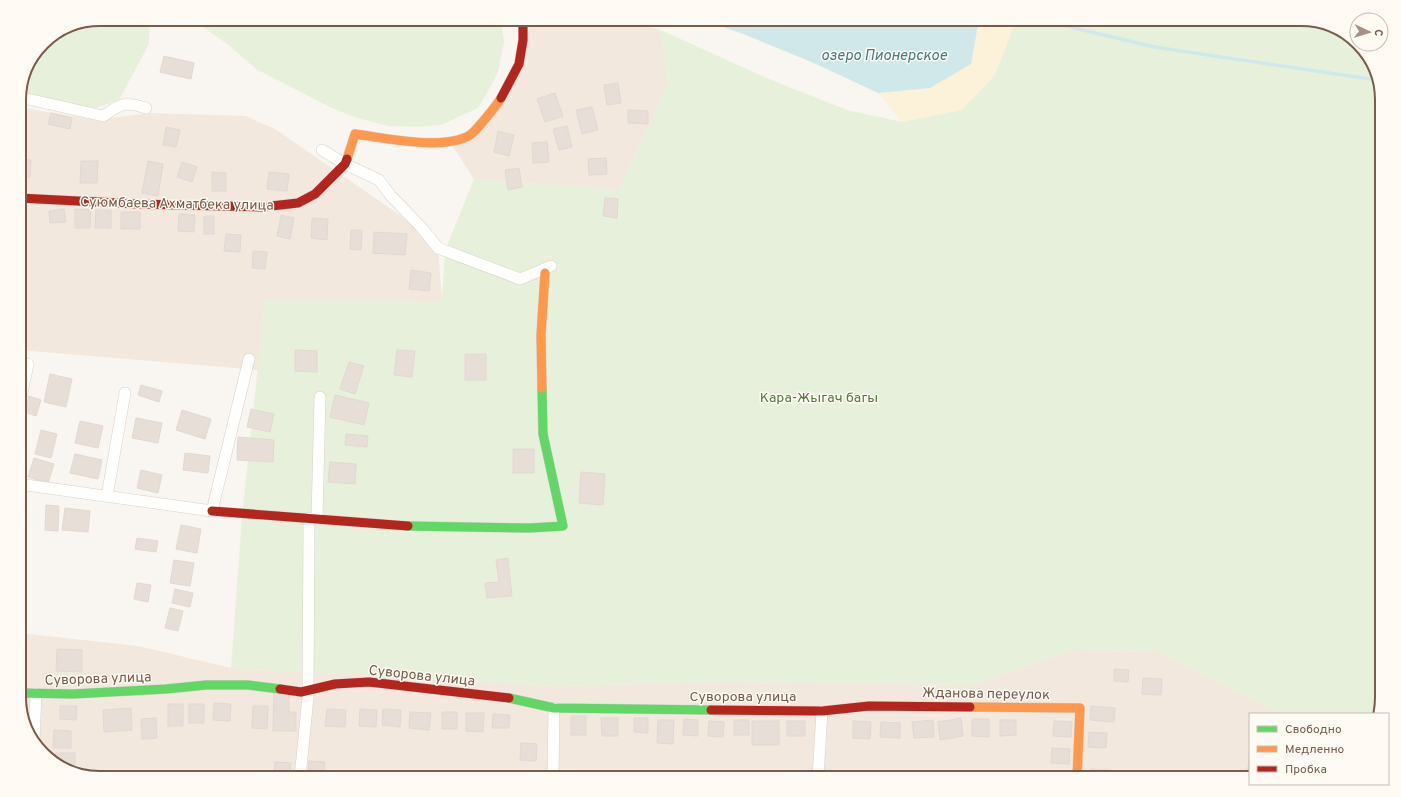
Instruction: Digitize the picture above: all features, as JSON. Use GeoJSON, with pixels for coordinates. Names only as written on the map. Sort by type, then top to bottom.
{"type":"FeatureCollection","features":[{"type":"Feature","properties":{"kind":"street","name":"Суюмбаева Ахматбека улица"},"geometry":{"type":"LineString","coordinates":[[26,198],[137,204],[262,207],[298,203],[315,194],[345,164],[355,134],[427,143],[450,142],[470,135],[497,105],[519,64],[523,40],[523,26]]}},
{"type":"Feature","properties":{"kind":"street"},"geometry":{"type":"LineString","coordinates":[[26,99],[103,116],[121,105],[136,105],[146,108]]}},
{"type":"Feature","properties":{"kind":"street"},"geometry":{"type":"LineString","coordinates":[[26,485],[212,511],[425,527],[530,528],[563,526],[543,434],[541,335],[548,270],[520,279],[438,248],[421,227],[391,196],[379,180],[345,164],[322,150]]}},
{"type":"Feature","properties":{"kind":"street"},"geometry":{"type":"LineString","coordinates":[[212,511],[248,359]]}},
{"type":"Feature","properties":{"kind":"street"},"geometry":{"type":"LineString","coordinates":[[26,374],[28,364]]}},
{"type":"Feature","properties":{"kind":"street"},"geometry":{"type":"LineString","coordinates":[[107,496],[125,393]]}},
{"type":"Feature","properties":{"kind":"street"},"geometry":{"type":"LineString","coordinates":[[301,771],[308,691],[313,518],[320,397]]}},
{"type":"Feature","properties":{"kind":"street","name":"Суворова улица"},"geometry":{"type":"LineString","coordinates":[[26,693],[73,694],[166,689],[206,685],[248,685],[301,692],[335,684],[369,682],[515,699],[554,708],[822,711]]}},
{"type":"Feature","properties":{"kind":"street"},"geometry":{"type":"LineString","coordinates":[[35,730],[36,694]]}},
{"type":"Feature","properties":{"kind":"street","name":"Жданова переулок"},"geometry":{"type":"LineString","coordinates":[[822,711],[869,706],[1080,708],[1077,771]]}},
{"type":"Feature","properties":{"kind":"street"},"geometry":{"type":"LineString","coordinates":[[553,771],[554,708]]}},
{"type":"Feature","properties":{"kind":"street"},"geometry":{"type":"LineString","coordinates":[[818,771],[822,711]]}},
{"type":"Feature","properties":{"kind":"shaded area"},"geometry":{"type":"Polygon","coordinates":[[[522,26],[645,26],[661,30],[669,84],[619,190],[474,179],[450,142],[470,135],[519,64],[522,26]]]}},
{"type":"Feature","properties":{"kind":"shaded area"},"geometry":{"type":"Polygon","coordinates":[[[26,108],[95,120],[149,113],[245,116],[275,129],[397,213],[438,248],[442,301],[265,300],[258,370],[26,351],[26,108]]]}},
{"type":"Feature","properties":{"kind":"shaded area"},"geometry":{"type":"Polygon","coordinates":[[[26,634],[138,646],[231,668],[556,686],[728,682],[973,685],[1072,650],[1158,651],[1280,713],[1249,713],[1249,771],[100,771],[72,765],[55,756],[41,742],[34,729],[27,711],[26,701],[26,634]]]}},
{"type":"Feature","properties":{"kind":"green space"},"geometry":{"type":"Polygon","coordinates":[[[150,26],[149,44],[119,100],[90,110],[26,94],[30,77],[44,51],[63,36],[86,27],[150,26]]]}},
{"type":"Feature","properties":{"kind":"green space"},"geometry":{"type":"Polygon","coordinates":[[[201,26],[502,26],[504,42],[498,72],[478,108],[441,125],[418,127],[389,126],[357,118],[332,108],[256,69],[230,46],[201,26]]]}},
{"type":"Feature","properties":{"kind":"green space","name":"Кара-Жыгач багы"},"geometry":{"type":"Polygon","coordinates":[[[1013,26],[1300,26],[1320,29],[1338,36],[1349,44],[1349,52],[1357,52],[1360,55],[1371,77],[1375,96],[1375,696],[1373,713],[1280,713],[1158,651],[1072,650],[973,685],[728,682],[556,686],[231,668],[242,517],[265,300],[442,301],[445,251],[474,179],[619,190],[669,84],[661,30],[764,77],[847,110],[902,122],[1013,28],[1013,26]]]}},
{"type":"Feature","properties":{"kind":"sand"},"geometry":{"type":"Polygon","coordinates":[[[978,26],[1013,26],[995,75],[962,110],[902,122],[878,93],[930,88],[977,30],[978,26]]]}},
{"type":"Feature","properties":{"kind":"water","name":"озеро Пионерское"},"geometry":{"type":"Polygon","coordinates":[[[720,26],[978,26],[971,64],[930,88],[878,93],[816,64],[720,26]]]}},
{"type":"Feature","properties":{"kind":"building"},"geometry":{"type":"Polygon","coordinates":[[[164,56],[194,63],[191,79],[160,72],[164,56]]]}},
{"type":"Feature","properties":{"kind":"building"},"geometry":{"type":"Polygon","coordinates":[[[618,83],[621,103],[607,105],[604,85],[618,83]]]}},
{"type":"Feature","properties":{"kind":"building"},"geometry":{"type":"Polygon","coordinates":[[[555,93],[563,116],[545,122],[537,99],[555,93]]]}},
{"type":"Feature","properties":{"kind":"building"},"geometry":{"type":"Polygon","coordinates":[[[592,107],[598,130],[582,134],[576,110],[592,107]]]}},
{"type":"Feature","properties":{"kind":"building"},"geometry":{"type":"Polygon","coordinates":[[[628,110],[648,111],[648,124],[628,123],[628,110]]]}},
{"type":"Feature","properties":{"kind":"building"},"geometry":{"type":"Polygon","coordinates":[[[51,113],[72,118],[70,129],[48,124],[51,113]]]}},
{"type":"Feature","properties":{"kind":"building"},"geometry":{"type":"Polygon","coordinates":[[[567,126],[572,147],[559,150],[553,129],[567,126]]]}},
{"type":"Feature","properties":{"kind":"building"},"geometry":{"type":"Polygon","coordinates":[[[166,127],[180,130],[176,147],[163,145],[166,127]]]}},
{"type":"Feature","properties":{"kind":"building"},"geometry":{"type":"Polygon","coordinates":[[[498,131],[514,135],[509,156],[494,152],[498,131]]]}},
{"type":"Feature","properties":{"kind":"building"},"geometry":{"type":"Polygon","coordinates":[[[547,142],[549,162],[533,163],[532,143],[547,142]]]}},
{"type":"Feature","properties":{"kind":"building"},"geometry":{"type":"Polygon","coordinates":[[[606,158],[607,174],[589,175],[588,159],[606,158]]]}},
{"type":"Feature","properties":{"kind":"building"},"geometry":{"type":"Polygon","coordinates":[[[26,160],[31,160],[30,177],[26,177],[26,160]]]}},
{"type":"Feature","properties":{"kind":"building"},"geometry":{"type":"Polygon","coordinates":[[[81,161],[98,161],[97,183],[80,183],[81,161]]]}},
{"type":"Feature","properties":{"kind":"building"},"geometry":{"type":"Polygon","coordinates":[[[148,161],[163,164],[158,196],[142,193],[148,161]]]}},
{"type":"Feature","properties":{"kind":"building"},"geometry":{"type":"Polygon","coordinates":[[[182,162],[197,167],[192,182],[177,177],[182,162]]]}},
{"type":"Feature","properties":{"kind":"building"},"geometry":{"type":"Polygon","coordinates":[[[519,168],[522,187],[508,190],[505,170],[519,168]]]}},
{"type":"Feature","properties":{"kind":"building"},"geometry":{"type":"Polygon","coordinates":[[[212,172],[226,173],[226,191],[212,191],[212,172]]]}},
{"type":"Feature","properties":{"kind":"building"},"geometry":{"type":"Polygon","coordinates":[[[269,172],[289,174],[287,191],[267,189],[269,172]]]}},
{"type":"Feature","properties":{"kind":"building"},"geometry":{"type":"Polygon","coordinates":[[[605,198],[618,199],[617,218],[603,216],[605,198]]]}},
{"type":"Feature","properties":{"kind":"building"},"geometry":{"type":"Polygon","coordinates":[[[64,209],[66,222],[50,223],[49,211],[64,209]]]}},
{"type":"Feature","properties":{"kind":"building"},"geometry":{"type":"Polygon","coordinates":[[[75,209],[91,210],[90,228],[75,228],[75,209]]]}},
{"type":"Feature","properties":{"kind":"building"},"geometry":{"type":"Polygon","coordinates":[[[96,210],[111,210],[111,228],[95,228],[96,210]]]}},
{"type":"Feature","properties":{"kind":"building"},"geometry":{"type":"Polygon","coordinates":[[[121,212],[140,212],[140,229],[121,229],[121,212]]]}},
{"type":"Feature","properties":{"kind":"building"},"geometry":{"type":"Polygon","coordinates":[[[179,214],[195,215],[194,232],[178,231],[179,214]]]}},
{"type":"Feature","properties":{"kind":"building"},"geometry":{"type":"Polygon","coordinates":[[[281,215],[294,218],[290,239],[277,236],[281,215]]]}},
{"type":"Feature","properties":{"kind":"building"},"geometry":{"type":"Polygon","coordinates":[[[204,216],[214,216],[214,234],[204,234],[204,216]]]}},
{"type":"Feature","properties":{"kind":"building"},"geometry":{"type":"Polygon","coordinates":[[[312,218],[328,219],[327,240],[311,238],[312,218]]]}},
{"type":"Feature","properties":{"kind":"building"},"geometry":{"type":"Polygon","coordinates":[[[351,230],[362,230],[361,250],[350,249],[351,230]]]}},
{"type":"Feature","properties":{"kind":"building"},"geometry":{"type":"Polygon","coordinates":[[[374,232],[407,234],[405,255],[373,253],[374,232]]]}},
{"type":"Feature","properties":{"kind":"building"},"geometry":{"type":"Polygon","coordinates":[[[226,234],[241,235],[240,252],[224,251],[226,234]]]}},
{"type":"Feature","properties":{"kind":"building"},"geometry":{"type":"Polygon","coordinates":[[[253,251],[267,252],[265,269],[252,268],[253,251]]]}},
{"type":"Feature","properties":{"kind":"building"},"geometry":{"type":"Polygon","coordinates":[[[411,270],[431,273],[429,291],[409,289],[411,270]]]}},
{"type":"Feature","properties":{"kind":"building"},"geometry":{"type":"Polygon","coordinates":[[[295,350],[317,351],[317,372],[295,371],[295,350]]]}},
{"type":"Feature","properties":{"kind":"building"},"geometry":{"type":"Polygon","coordinates":[[[397,350],[415,351],[412,377],[394,375],[397,350]]]}},
{"type":"Feature","properties":{"kind":"building"},"geometry":{"type":"Polygon","coordinates":[[[465,354],[486,354],[486,380],[465,380],[465,354]]]}},
{"type":"Feature","properties":{"kind":"building"},"geometry":{"type":"Polygon","coordinates":[[[349,362],[364,366],[355,394],[340,389],[349,362]]]}},
{"type":"Feature","properties":{"kind":"building"},"geometry":{"type":"Polygon","coordinates":[[[50,374],[72,379],[66,407],[44,402],[50,374]]]}},
{"type":"Feature","properties":{"kind":"building"},"geometry":{"type":"Polygon","coordinates":[[[141,385],[162,391],[159,402],[138,395],[141,385]]]}},
{"type":"Feature","properties":{"kind":"building"},"geometry":{"type":"Polygon","coordinates":[[[335,395],[369,403],[364,425],[330,417],[335,395]]]}},
{"type":"Feature","properties":{"kind":"building"},"geometry":{"type":"Polygon","coordinates":[[[29,396],[41,400],[36,416],[26,412],[29,396]]]}},
{"type":"Feature","properties":{"kind":"building"},"geometry":{"type":"Polygon","coordinates":[[[251,409],[274,414],[270,432],[247,427],[251,409]]]}},
{"type":"Feature","properties":{"kind":"building"},"geometry":{"type":"Polygon","coordinates":[[[182,410],[211,419],[205,439],[176,430],[182,410]]]}},
{"type":"Feature","properties":{"kind":"building"},"geometry":{"type":"Polygon","coordinates":[[[136,418],[162,423],[158,443],[132,438],[136,418]]]}},
{"type":"Feature","properties":{"kind":"building"},"geometry":{"type":"Polygon","coordinates":[[[80,421],[103,426],[98,448],[75,443],[80,421]]]}},
{"type":"Feature","properties":{"kind":"building"},"geometry":{"type":"Polygon","coordinates":[[[41,430],[57,434],[51,458],[35,454],[41,430]]]}},
{"type":"Feature","properties":{"kind":"building"},"geometry":{"type":"Polygon","coordinates":[[[346,434],[368,436],[367,447],[345,445],[346,434]]]}},
{"type":"Feature","properties":{"kind":"building"},"geometry":{"type":"Polygon","coordinates":[[[238,437],[274,440],[273,462],[237,460],[238,437]]]}},
{"type":"Feature","properties":{"kind":"building"},"geometry":{"type":"Polygon","coordinates":[[[513,449],[534,449],[534,473],[513,473],[513,449]]]}},
{"type":"Feature","properties":{"kind":"building"},"geometry":{"type":"Polygon","coordinates":[[[185,453],[210,456],[208,473],[183,470],[185,453]]]}},
{"type":"Feature","properties":{"kind":"building"},"geometry":{"type":"Polygon","coordinates":[[[75,454],[102,460],[98,479],[70,473],[75,454]]]}},
{"type":"Feature","properties":{"kind":"building"},"geometry":{"type":"Polygon","coordinates":[[[34,458],[54,464],[48,483],[28,477],[34,458]]]}},
{"type":"Feature","properties":{"kind":"building"},"geometry":{"type":"Polygon","coordinates":[[[330,462],[356,464],[355,484],[328,482],[330,462]]]}},
{"type":"Feature","properties":{"kind":"building"},"geometry":{"type":"Polygon","coordinates":[[[141,470],[162,475],[158,493],[137,488],[141,470]]]}},
{"type":"Feature","properties":{"kind":"building"},"geometry":{"type":"Polygon","coordinates":[[[581,472],[605,474],[603,505],[579,503],[581,472]]]}},
{"type":"Feature","properties":{"kind":"building"},"geometry":{"type":"Polygon","coordinates":[[[46,505],[59,506],[58,531],[45,530],[46,505]]]}},
{"type":"Feature","properties":{"kind":"building"},"geometry":{"type":"Polygon","coordinates":[[[65,508],[90,511],[88,532],[62,530],[65,508]]]}},
{"type":"Feature","properties":{"kind":"building"},"geometry":{"type":"Polygon","coordinates":[[[181,525],[201,529],[197,553],[176,549],[181,525]]]}},
{"type":"Feature","properties":{"kind":"building"},"geometry":{"type":"Polygon","coordinates":[[[137,538],[158,541],[156,552],[135,549],[137,538]]]}},
{"type":"Feature","properties":{"kind":"building"},"geometry":{"type":"Polygon","coordinates":[[[508,558],[512,596],[487,598],[485,583],[499,582],[496,560],[508,558]]]}},
{"type":"Feature","properties":{"kind":"building"},"geometry":{"type":"Polygon","coordinates":[[[174,560],[194,563],[190,586],[170,583],[174,560]]]}},
{"type":"Feature","properties":{"kind":"building"},"geometry":{"type":"Polygon","coordinates":[[[137,583],[151,585],[148,602],[134,599],[137,583]]]}},
{"type":"Feature","properties":{"kind":"building"},"geometry":{"type":"Polygon","coordinates":[[[175,589],[193,593],[190,607],[172,603],[175,589]]]}},
{"type":"Feature","properties":{"kind":"building"},"geometry":{"type":"Polygon","coordinates":[[[170,608],[183,611],[178,631],[165,628],[170,608]]]}},
{"type":"Feature","properties":{"kind":"building"},"geometry":{"type":"Polygon","coordinates":[[[57,649],[82,650],[82,672],[56,671],[57,649]]]}},
{"type":"Feature","properties":{"kind":"building"},"geometry":{"type":"Polygon","coordinates":[[[1114,669],[1129,670],[1128,682],[1114,681],[1114,669]]]}},
{"type":"Feature","properties":{"kind":"building"},"geometry":{"type":"Polygon","coordinates":[[[1143,678],[1162,679],[1161,695],[1142,694],[1143,678]]]}},
{"type":"Feature","properties":{"kind":"building"},"geometry":{"type":"Polygon","coordinates":[[[274,693],[289,693],[289,712],[296,712],[296,731],[273,731],[274,693]]]}},
{"type":"Feature","properties":{"kind":"building"},"geometry":{"type":"Polygon","coordinates":[[[214,703],[231,704],[230,721],[213,720],[214,703]]]}},
{"type":"Feature","properties":{"kind":"building"},"geometry":{"type":"Polygon","coordinates":[[[168,704],[183,704],[183,726],[168,726],[168,704]]]}},
{"type":"Feature","properties":{"kind":"building"},"geometry":{"type":"Polygon","coordinates":[[[189,704],[204,704],[204,723],[189,723],[189,704]]]}},
{"type":"Feature","properties":{"kind":"building"},"geometry":{"type":"Polygon","coordinates":[[[60,706],[77,706],[76,720],[60,719],[60,706]]]}},
{"type":"Feature","properties":{"kind":"building"},"geometry":{"type":"Polygon","coordinates":[[[253,706],[268,706],[267,729],[252,728],[253,706]]]}},
{"type":"Feature","properties":{"kind":"building"},"geometry":{"type":"Polygon","coordinates":[[[1091,706],[1115,708],[1114,722],[1090,720],[1091,706]]]}},
{"type":"Feature","properties":{"kind":"building"},"geometry":{"type":"Polygon","coordinates":[[[131,708],[132,730],[104,732],[103,710],[131,708]]]}},
{"type":"Feature","properties":{"kind":"building"},"geometry":{"type":"Polygon","coordinates":[[[327,709],[346,710],[345,727],[325,726],[327,709]]]}},
{"type":"Feature","properties":{"kind":"building"},"geometry":{"type":"Polygon","coordinates":[[[360,709],[377,710],[376,727],[359,726],[360,709]]]}},
{"type":"Feature","properties":{"kind":"building"},"geometry":{"type":"Polygon","coordinates":[[[383,709],[401,710],[400,727],[382,725],[383,709]]]}},
{"type":"Feature","properties":{"kind":"building"},"geometry":{"type":"Polygon","coordinates":[[[410,712],[431,713],[429,730],[409,728],[410,712]]]}},
{"type":"Feature","properties":{"kind":"building"},"geometry":{"type":"Polygon","coordinates":[[[442,712],[457,712],[457,729],[442,729],[442,712]]]}},
{"type":"Feature","properties":{"kind":"building"},"geometry":{"type":"Polygon","coordinates":[[[466,713],[484,713],[483,732],[466,731],[466,713]]]}},
{"type":"Feature","properties":{"kind":"building"},"geometry":{"type":"Polygon","coordinates":[[[493,714],[510,715],[509,728],[492,728],[493,714]]]}},
{"type":"Feature","properties":{"kind":"building"},"geometry":{"type":"Polygon","coordinates":[[[571,716],[586,716],[586,735],[571,735],[571,716]]]}},
{"type":"Feature","properties":{"kind":"building"},"geometry":{"type":"Polygon","coordinates":[[[156,718],[157,738],[142,739],[141,719],[156,718]]]}},
{"type":"Feature","properties":{"kind":"building"},"geometry":{"type":"Polygon","coordinates":[[[601,718],[618,718],[618,736],[602,736],[601,718]]]}},
{"type":"Feature","properties":{"kind":"building"},"geometry":{"type":"Polygon","coordinates":[[[634,718],[648,718],[648,733],[634,732],[634,718]]]}},
{"type":"Feature","properties":{"kind":"building"},"geometry":{"type":"Polygon","coordinates":[[[961,718],[963,736],[940,740],[938,722],[961,718]]]}},
{"type":"Feature","properties":{"kind":"building"},"geometry":{"type":"Polygon","coordinates":[[[684,719],[698,720],[698,736],[683,735],[684,719]]]}},
{"type":"Feature","properties":{"kind":"building"},"geometry":{"type":"Polygon","coordinates":[[[972,719],[989,719],[989,737],[972,736],[972,719]]]}},
{"type":"Feature","properties":{"kind":"building"},"geometry":{"type":"Polygon","coordinates":[[[658,720],[674,720],[673,744],[657,743],[658,720]]]}},
{"type":"Feature","properties":{"kind":"building"},"geometry":{"type":"Polygon","coordinates":[[[734,720],[749,720],[749,735],[734,735],[734,720]]]}},
{"type":"Feature","properties":{"kind":"building"},"geometry":{"type":"Polygon","coordinates":[[[933,720],[934,737],[914,738],[912,722],[933,720]]]}},
{"type":"Feature","properties":{"kind":"building"},"geometry":{"type":"Polygon","coordinates":[[[1000,720],[1016,720],[1016,735],[1000,736],[1000,720]]]}},
{"type":"Feature","properties":{"kind":"building"},"geometry":{"type":"Polygon","coordinates":[[[709,721],[724,722],[723,737],[708,736],[709,721]]]}},
{"type":"Feature","properties":{"kind":"building"},"geometry":{"type":"Polygon","coordinates":[[[752,721],[779,721],[779,745],[752,745],[752,721]]]}},
{"type":"Feature","properties":{"kind":"building"},"geometry":{"type":"Polygon","coordinates":[[[787,721],[805,721],[805,736],[787,736],[787,721]]]}},
{"type":"Feature","properties":{"kind":"building"},"geometry":{"type":"Polygon","coordinates":[[[853,721],[871,722],[870,739],[853,738],[853,721]]]}},
{"type":"Feature","properties":{"kind":"building"},"geometry":{"type":"Polygon","coordinates":[[[1054,721],[1072,722],[1071,737],[1053,736],[1054,721]]]}},
{"type":"Feature","properties":{"kind":"building"},"geometry":{"type":"Polygon","coordinates":[[[881,722],[900,723],[900,738],[880,737],[881,722]]]}},
{"type":"Feature","properties":{"kind":"building"},"geometry":{"type":"Polygon","coordinates":[[[54,730],[71,731],[71,748],[53,748],[54,730]]]}},
{"type":"Feature","properties":{"kind":"building"},"geometry":{"type":"Polygon","coordinates":[[[1089,732],[1107,733],[1106,748],[1088,747],[1089,732]]]}},
{"type":"Feature","properties":{"kind":"building"},"geometry":{"type":"Polygon","coordinates":[[[521,743],[537,744],[536,761],[520,760],[521,743]]]}},
{"type":"Feature","properties":{"kind":"building"},"geometry":{"type":"Polygon","coordinates":[[[1052,748],[1070,749],[1069,764],[1051,763],[1052,748]]]}},
{"type":"Feature","properties":{"kind":"building"},"geometry":{"type":"Polygon","coordinates":[[[55,753],[75,753],[75,766],[63,761],[55,756],[55,753]]]}},
{"type":"Feature","properties":{"kind":"building"},"geometry":{"type":"Polygon","coordinates":[[[309,761],[325,762],[324,771],[308,771],[309,761]]]}},
{"type":"Feature","properties":{"kind":"building"},"geometry":{"type":"Polygon","coordinates":[[[275,762],[291,763],[290,771],[274,771],[275,762]]]}},
{"type":"Feature","properties":{"kind":"building"},"geometry":{"type":"Polygon","coordinates":[[[1091,769],[1108,770],[1108,771],[1091,771],[1091,769]]]}},
{"type":"Feature","properties":{"kind":"waterway"},"geometry":{"type":"LineString","coordinates":[[1066,26],[1154,47],[1372,79]]}},
{"type":"Feature","properties":{"kind":"traffic: fast"},"geometry":{"type":"LineString","coordinates":[[408,526],[530,528],[563,526],[543,434],[542,388]]}},
{"type":"Feature","properties":{"kind":"traffic: fast"},"geometry":{"type":"LineString","coordinates":[[26,693],[73,694],[166,689],[206,685],[248,685],[280,689]]}},
{"type":"Feature","properties":{"kind":"traffic: fast"},"geometry":{"type":"LineString","coordinates":[[509,698],[554,708],[711,710]]}},
{"type":"Feature","properties":{"kind":"traffic: slow"},"geometry":{"type":"LineString","coordinates":[[347,159],[355,134],[430,143],[459,140],[473,133],[501,98]]}},
{"type":"Feature","properties":{"kind":"traffic: slow"},"geometry":{"type":"LineString","coordinates":[[542,388],[541,335],[545,273]]}},
{"type":"Feature","properties":{"kind":"traffic: slow"},"geometry":{"type":"LineString","coordinates":[[970,707],[1080,708],[1077,771]]}},
{"type":"Feature","properties":{"kind":"traffic: jam"},"geometry":{"type":"LineString","coordinates":[[501,98],[519,64],[523,40],[523,26]]}},
{"type":"Feature","properties":{"kind":"traffic: jam"},"geometry":{"type":"LineString","coordinates":[[26,198],[137,204],[262,207],[298,203],[315,194],[345,164],[347,159]]}},
{"type":"Feature","properties":{"kind":"traffic: jam"},"geometry":{"type":"LineString","coordinates":[[212,511],[408,526]]}},
{"type":"Feature","properties":{"kind":"traffic: jam"},"geometry":{"type":"LineString","coordinates":[[280,689],[301,692],[335,684],[369,682],[509,698]]}},
{"type":"Feature","properties":{"kind":"traffic: jam"},"geometry":{"type":"LineString","coordinates":[[711,710],[822,711],[869,706],[970,707]]}}]}
